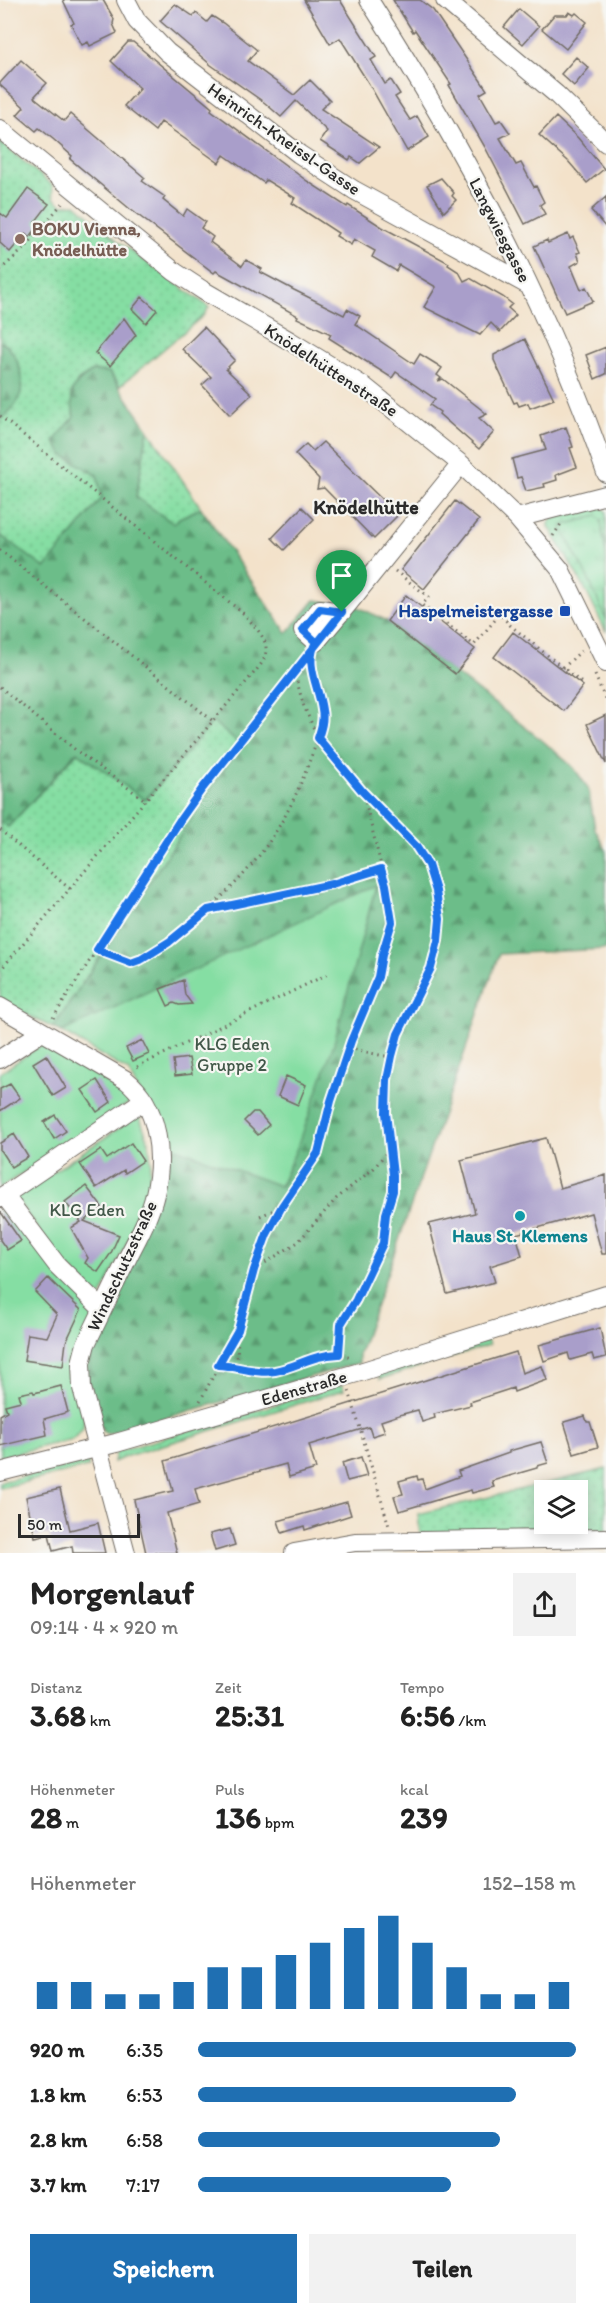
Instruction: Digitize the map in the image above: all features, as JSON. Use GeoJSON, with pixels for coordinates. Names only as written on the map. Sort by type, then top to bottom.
{"type":"FeatureCollection","features":[{"type":"Feature","properties":{"kind":"street","name":"Heinrich-Kneissl-Gasse"},"geometry":{"type":"LineString","coordinates":[[126,0],[137,21],[167,52],[299,154],[354,190],[528,285]]}},
{"type":"Feature","properties":{"kind":"street","name":"Langwiesgasse"},"geometry":{"type":"LineString","coordinates":[[369,0],[445,123],[528,285],[564,361],[606,473]]}},
{"type":"Feature","properties":{"kind":"street"},"geometry":{"type":"LineString","coordinates":[[445,0],[556,94],[606,143]]}},
{"type":"Feature","properties":{"kind":"street","name":"Knödelhüttenstraße"},"geometry":{"type":"LineString","coordinates":[[0,129],[175,272],[365,387],[461,464],[517,518],[560,569],[606,663]]}},
{"type":"Feature","properties":{"kind":"street"},"geometry":{"type":"LineString","coordinates":[[314,646],[461,464]]}},
{"type":"Feature","properties":{"kind":"street"},"geometry":{"type":"LineString","coordinates":[[517,518],[606,495]]}},
{"type":"Feature","properties":{"kind":"street","name":"Windschutzstraße"},"geometry":{"type":"LineString","coordinates":[[0,1007],[119,1075],[134,1086],[152,1116],[159,1167],[156,1192],[147,1218],[84,1349],[81,1370],[82,1388],[126,1553]]}},
{"type":"Feature","properties":{"kind":"street"},"geometry":{"type":"LineString","coordinates":[[0,1059],[42,1032]]}},
{"type":"Feature","properties":{"kind":"street"},"geometry":{"type":"LineString","coordinates":[[102,1309],[57,1265],[2,1196],[144,1100]]}},
{"type":"Feature","properties":{"kind":"street","name":"Edenstraße"},"geometry":{"type":"LineString","coordinates":[[0,1472],[99,1447],[360,1372],[606,1295]]}},
{"type":"Feature","properties":{"kind":"street"},"geometry":{"type":"LineString","coordinates":[[294,1553],[345,1542],[606,1538]]}},
{"type":"Feature","properties":{"kind":"path"},"geometry":{"type":"LineString","coordinates":[[0,270],[25,248],[73,190]]}},
{"type":"Feature","properties":{"kind":"path"},"geometry":{"type":"LineString","coordinates":[[0,416],[244,614],[262,636],[267,648],[266,657],[213,721],[3,968],[0,965]]}},
{"type":"Feature","properties":{"kind":"path"},"geometry":{"type":"LineString","coordinates":[[0,550],[213,721]]}},
{"type":"Feature","properties":{"kind":"path"},"geometry":{"type":"LineString","coordinates":[[383,562],[429,597],[422,605],[474,645],[500,614],[510,625],[583,684]]}},
{"type":"Feature","properties":{"kind":"path"},"geometry":{"type":"LineString","coordinates":[[563,668],[577,653],[597,642]]}},
{"type":"Feature","properties":{"kind":"path"},"geometry":{"type":"LineString","coordinates":[[42,1032],[180,820],[314,646]]}},
{"type":"Feature","properties":{"kind":"path"},"geometry":{"type":"LineString","coordinates":[[97,950],[131,963],[142,959],[169,942],[208,910],[234,887],[256,861],[278,829],[298,790],[318,738],[323,712],[312,672],[314,646]]}},
{"type":"Feature","properties":{"kind":"path"},"geometry":{"type":"LineString","coordinates":[[294,670],[303,704],[318,738],[363,792],[409,838],[422,855],[433,878],[439,906],[438,941],[431,968],[398,1034],[386,1092],[389,1149],[394,1184],[386,1214],[383,1243],[356,1300],[341,1324],[339,1354]]}},
{"type":"Feature","properties":{"kind":"path"},"geometry":{"type":"LineString","coordinates":[[0,687],[78,752],[145,800]]}},
{"type":"Feature","properties":{"kind":"path"},"geometry":{"type":"LineString","coordinates":[[237,1366],[238,1330],[254,1270],[267,1234],[282,1206],[318,1153],[331,1101],[369,994],[378,977],[391,927],[387,890],[363,792]]}},
{"type":"Feature","properties":{"kind":"path"},"geometry":{"type":"LineString","coordinates":[[0,830],[70,889]]}},
{"type":"Feature","properties":{"kind":"path"},"geometry":{"type":"LineString","coordinates":[[208,910],[332,884],[381,869]]}},
{"type":"Feature","properties":{"kind":"path"},"geometry":{"type":"LineString","coordinates":[[119,1075],[330,973]]}},
{"type":"Feature","properties":{"kind":"path"},"geometry":{"type":"LineString","coordinates":[[349,1048],[392,1056]]}},
{"type":"Feature","properties":{"kind":"path"},"geometry":{"type":"LineString","coordinates":[[254,1270],[298,1242],[336,1199],[374,1168],[389,1149]]}},
{"type":"Feature","properties":{"kind":"path"},"geometry":{"type":"LineString","coordinates":[[260,1216],[282,1206]]}},
{"type":"Feature","properties":{"kind":"path"},"geometry":{"type":"LineString","coordinates":[[191,1421],[238,1330]]}},
{"type":"Feature","properties":{"kind":"path"},"geometry":{"type":"LineString","coordinates":[[218,1365],[237,1366],[255,1372],[275,1371],[315,1356],[339,1354],[357,1358]]}},
{"type":"Feature","properties":{"kind":"path"},"geometry":{"type":"LineString","coordinates":[[347,1385],[393,1541]]}},
{"type":"Feature","properties":{"kind":"green space"},"geometry":{"type":"Polygon","coordinates":[[[0,142],[52,185],[54,198],[62,205],[76,204],[119,242],[209,307],[204,315],[120,386],[109,372],[93,371],[78,380],[71,394],[74,417],[63,455],[97,475],[102,498],[45,569],[0,535],[0,416],[3,418],[18,400],[3,342],[0,343],[0,142]]]}},
{"type":"Feature","properties":{"kind":"green space"},"geometry":{"type":"Polygon","coordinates":[[[2,342],[17,360],[22,384],[18,402],[3,418],[0,416],[0,343],[2,342]]]}},
{"type":"Feature","properties":{"kind":"green space"},"geometry":{"type":"Polygon","coordinates":[[[93,371],[109,372],[148,429],[136,497],[174,524],[179,518],[201,508],[287,633],[315,600],[356,606],[387,621],[543,741],[574,768],[588,788],[595,829],[606,850],[606,949],[499,954],[359,1354],[359,1363],[108,1434],[103,1432],[87,1376],[89,1351],[166,1144],[281,1186],[322,1075],[376,886],[62,1032],[53,1028],[240,745],[213,722],[145,800],[77,752],[8,827],[1,822],[0,824],[0,535],[45,568],[102,498],[97,475],[63,455],[54,441],[74,417],[72,395],[75,385],[93,371]]]}},
{"type":"Feature","properties":{"kind":"green space"},"geometry":{"type":"Polygon","coordinates":[[[148,429],[201,508],[179,518],[174,524],[136,497],[148,429]]]}},
{"type":"Feature","properties":{"kind":"green space"},"geometry":{"type":"Polygon","coordinates":[[[596,506],[606,511],[606,632],[584,587],[548,525],[552,518],[596,506]]]}},
{"type":"Feature","properties":{"kind":"green space"},"geometry":{"type":"Polygon","coordinates":[[[597,516],[601,520],[606,557],[606,619],[588,578],[562,529],[564,525],[597,516]]]}},
{"type":"Feature","properties":{"kind":"green space"},"geometry":{"type":"Polygon","coordinates":[[[213,721],[241,745],[53,1028],[0,1001],[0,823],[8,827],[78,752],[146,800],[213,721]]]}},
{"type":"Feature","properties":{"kind":"green space","name":"KLG Eden Gruppe 2"},"geometry":{"type":"Polygon","coordinates":[[[376,885],[334,1043],[300,1141],[280,1186],[166,1144],[128,1071],[62,1032],[376,885]]]}},
{"type":"Feature","properties":{"kind":"green space","name":"KLG Eden"},"geometry":{"type":"Polygon","coordinates":[[[46,1042],[134,1100],[0,1188],[0,1073],[46,1042]]]}},
{"type":"Feature","properties":{"kind":"green space","name":"KLG Eden"},"geometry":{"type":"Polygon","coordinates":[[[139,1115],[148,1140],[151,1161],[147,1202],[100,1298],[55,1254],[15,1197],[139,1115]]]}},
{"type":"Feature","properties":{"kind":"green space","name":"KLG Eden"},"geometry":{"type":"Polygon","coordinates":[[[4,1204],[95,1310],[83,1429],[73,1439],[0,1457],[0,1206],[4,1204]]]}},
{"type":"Feature","properties":{"kind":"green space"},"geometry":{"type":"Polygon","coordinates":[[[487,1340],[489,1345],[380,1379],[378,1374],[487,1340]]]}},
{"type":"Feature","properties":{"kind":"green space"},"geometry":{"type":"Polygon","coordinates":[[[342,1385],[344,1390],[127,1456],[114,1462],[116,1452],[342,1385]]]}},
{"type":"Feature","properties":{"kind":"green space"},"geometry":{"type":"Polygon","coordinates":[[[88,1461],[89,1467],[0,1488],[0,1482],[88,1461]]]}},
{"type":"Feature","properties":{"kind":"green space"},"geometry":{"type":"Polygon","coordinates":[[[606,1469],[606,1530],[588,1530],[588,1480],[560,1480],[606,1469]]]}},
{"type":"Feature","properties":{"kind":"green space"},"geometry":{"type":"Polygon","coordinates":[[[534,1486],[534,1532],[420,1534],[418,1514],[534,1486]]]}},
{"type":"Feature","properties":{"kind":"building"},"geometry":{"type":"Polygon","coordinates":[[[63,0],[103,0],[114,19],[113,24],[117,33],[90,46],[88,42],[82,45],[71,24],[74,23],[63,0]]]}},
{"type":"Feature","properties":{"kind":"building"},"geometry":{"type":"Polygon","coordinates":[[[304,0],[340,0],[376,57],[371,60],[385,84],[391,80],[400,94],[395,97],[410,120],[417,116],[429,137],[407,151],[340,38],[330,44],[304,0]]]}},
{"type":"Feature","properties":{"kind":"building"},"geometry":{"type":"Polygon","coordinates":[[[393,0],[420,0],[433,10],[487,90],[480,94],[496,122],[501,120],[510,133],[500,138],[516,165],[521,163],[534,187],[536,186],[544,202],[540,205],[545,214],[525,224],[485,147],[449,85],[451,84],[393,0]]]}},
{"type":"Feature","properties":{"kind":"building"},"geometry":{"type":"Polygon","coordinates":[[[175,4],[193,16],[196,13],[207,22],[212,16],[223,23],[257,50],[248,61],[294,95],[310,80],[330,100],[321,109],[379,147],[360,163],[351,157],[349,160],[320,141],[327,131],[296,101],[281,117],[211,65],[160,21],[175,4]]]}},
{"type":"Feature","properties":{"kind":"building"},"geometry":{"type":"Polygon","coordinates":[[[519,9],[539,26],[523,44],[504,27],[519,9]]]}},
{"type":"Feature","properties":{"kind":"building"},"geometry":{"type":"Polygon","coordinates":[[[569,12],[574,15],[576,13],[587,22],[566,49],[542,29],[554,15],[567,15],[569,12]]]}},
{"type":"Feature","properties":{"kind":"building"},"geometry":{"type":"Polygon","coordinates":[[[128,42],[133,42],[212,108],[211,110],[307,181],[347,207],[348,205],[382,227],[449,263],[448,265],[459,272],[464,281],[470,278],[503,297],[512,304],[508,308],[516,315],[500,332],[491,323],[480,335],[424,307],[436,287],[399,265],[396,271],[372,257],[375,251],[354,239],[351,245],[336,236],[338,233],[292,203],[295,198],[266,180],[264,183],[224,155],[219,163],[161,122],[155,131],[124,106],[140,88],[111,61],[128,42]]]}},
{"type":"Feature","properties":{"kind":"building"},"geometry":{"type":"Polygon","coordinates":[[[576,57],[589,68],[574,86],[561,74],[576,57]]]}},
{"type":"Feature","properties":{"kind":"building"},"geometry":{"type":"Polygon","coordinates":[[[21,60],[47,83],[34,97],[64,121],[70,114],[145,178],[142,181],[165,197],[163,200],[183,216],[187,209],[205,222],[201,228],[213,237],[210,242],[242,266],[246,260],[262,269],[260,272],[344,315],[347,309],[360,316],[355,324],[414,364],[420,354],[442,368],[437,375],[441,378],[438,381],[443,379],[487,414],[479,418],[494,432],[479,449],[430,405],[435,399],[396,372],[392,378],[329,338],[331,334],[297,318],[298,316],[216,271],[214,273],[130,209],[70,159],[72,156],[53,139],[39,128],[36,131],[17,115],[24,107],[0,83],[21,60]]]}},
{"type":"Feature","properties":{"kind":"building"},"geometry":{"type":"Polygon","coordinates":[[[556,117],[578,138],[604,169],[587,183],[568,161],[539,135],[556,117]]]}},
{"type":"Feature","properties":{"kind":"building"},"geometry":{"type":"Polygon","coordinates":[[[441,178],[454,193],[452,196],[456,200],[444,212],[427,185],[441,178]]]}},
{"type":"Feature","properties":{"kind":"building"},"geometry":{"type":"Polygon","coordinates":[[[28,189],[49,204],[35,222],[39,225],[30,237],[26,233],[10,252],[0,243],[0,213],[7,218],[28,189]]]}},
{"type":"Feature","properties":{"kind":"building"},"geometry":{"type":"Polygon","coordinates":[[[606,197],[606,228],[591,210],[606,197]]]}},
{"type":"Feature","properties":{"kind":"building"},"geometry":{"type":"Polygon","coordinates":[[[568,234],[570,239],[573,237],[580,252],[577,253],[580,261],[571,266],[581,290],[586,287],[593,301],[565,313],[534,246],[547,240],[548,243],[568,234]]]}},
{"type":"Feature","properties":{"kind":"building"},"geometry":{"type":"Polygon","coordinates":[[[142,297],[157,310],[146,323],[132,309],[142,297]]]}},
{"type":"Feature","properties":{"kind":"building"},"geometry":{"type":"Polygon","coordinates":[[[124,318],[136,335],[110,366],[95,353],[124,318]]]}},
{"type":"Feature","properties":{"kind":"building"},"geometry":{"type":"Polygon","coordinates":[[[204,327],[235,360],[226,369],[252,394],[230,415],[202,385],[211,377],[182,349],[204,327]]]}},
{"type":"Feature","properties":{"kind":"building"},"geometry":{"type":"Polygon","coordinates":[[[525,339],[554,399],[530,408],[528,403],[519,406],[517,402],[514,403],[494,360],[494,355],[525,339]]]}},
{"type":"Feature","properties":{"kind":"building"},"geometry":{"type":"Polygon","coordinates":[[[606,347],[606,374],[595,379],[586,355],[606,347]]]}},
{"type":"Feature","properties":{"kind":"building"},"geometry":{"type":"Polygon","coordinates":[[[566,427],[577,467],[556,475],[557,480],[544,484],[545,487],[526,491],[521,477],[517,478],[512,459],[546,450],[541,436],[566,427]]]}},
{"type":"Feature","properties":{"kind":"building"},"geometry":{"type":"Polygon","coordinates":[[[323,442],[398,515],[374,539],[324,488],[317,489],[319,479],[295,454],[306,444],[313,451],[323,442]]]}},
{"type":"Feature","properties":{"kind":"building"},"geometry":{"type":"Polygon","coordinates":[[[455,501],[479,520],[424,589],[401,570],[455,501]]]}},
{"type":"Feature","properties":{"kind":"building"},"geometry":{"type":"Polygon","coordinates":[[[302,507],[314,519],[284,550],[272,538],[302,507]]]}},
{"type":"Feature","properties":{"kind":"building"},"geometry":{"type":"Polygon","coordinates":[[[406,595],[475,649],[455,674],[387,621],[406,595]]]}},
{"type":"Feature","properties":{"kind":"building"},"geometry":{"type":"Polygon","coordinates":[[[513,632],[583,686],[564,711],[494,657],[513,632]]]}},
{"type":"Feature","properties":{"kind":"building"},"geometry":{"type":"Polygon","coordinates":[[[606,715],[606,764],[587,724],[606,715]]]}},
{"type":"Feature","properties":{"kind":"building"},"geometry":{"type":"Polygon","coordinates":[[[183,980],[185,995],[192,1004],[174,1003],[168,1006],[160,989],[183,980]]]}},
{"type":"Feature","properties":{"kind":"building"},"geometry":{"type":"Polygon","coordinates":[[[142,1040],[149,1054],[133,1061],[126,1048],[142,1040]]]}},
{"type":"Feature","properties":{"kind":"building"},"geometry":{"type":"Polygon","coordinates":[[[46,1055],[66,1088],[53,1096],[33,1063],[46,1055]]]}},
{"type":"Feature","properties":{"kind":"building"},"geometry":{"type":"Polygon","coordinates":[[[189,1058],[192,1074],[175,1076],[173,1060],[189,1058]]]}},
{"type":"Feature","properties":{"kind":"building"},"geometry":{"type":"Polygon","coordinates":[[[286,1076],[306,1085],[298,1105],[278,1096],[286,1076]]]}},
{"type":"Feature","properties":{"kind":"building"},"geometry":{"type":"Polygon","coordinates":[[[97,1080],[111,1102],[97,1112],[82,1090],[97,1080]]]}},
{"type":"Feature","properties":{"kind":"building"},"geometry":{"type":"Polygon","coordinates":[[[10,1084],[20,1098],[0,1111],[0,1089],[10,1084]]]}},
{"type":"Feature","properties":{"kind":"building"},"geometry":{"type":"Polygon","coordinates":[[[253,1112],[258,1112],[269,1125],[258,1135],[244,1121],[253,1112]]]}},
{"type":"Feature","properties":{"kind":"building"},"geometry":{"type":"Polygon","coordinates":[[[55,1115],[66,1131],[54,1139],[44,1122],[55,1115]]]}},
{"type":"Feature","properties":{"kind":"building"},"geometry":{"type":"Polygon","coordinates":[[[14,1134],[28,1157],[11,1167],[0,1150],[0,1143],[14,1134]]]}},
{"type":"Feature","properties":{"kind":"building","name":"Haus St. Klemens"},"geometry":{"type":"Polygon","coordinates":[[[546,1138],[560,1188],[606,1175],[606,1254],[602,1254],[591,1213],[516,1234],[522,1256],[490,1266],[495,1282],[447,1294],[429,1224],[475,1213],[461,1160],[546,1138]]]}},
{"type":"Feature","properties":{"kind":"building"},"geometry":{"type":"Polygon","coordinates":[[[131,1143],[143,1161],[96,1188],[80,1164],[101,1150],[107,1159],[131,1143]]]}},
{"type":"Feature","properties":{"kind":"building"},"geometry":{"type":"Polygon","coordinates":[[[86,1186],[102,1207],[84,1221],[119,1235],[111,1253],[98,1272],[85,1263],[88,1258],[71,1228],[81,1222],[65,1202],[86,1186]]]}},
{"type":"Feature","properties":{"kind":"building"},"geometry":{"type":"Polygon","coordinates":[[[0,1211],[21,1241],[7,1250],[0,1240],[0,1211]]]}},
{"type":"Feature","properties":{"kind":"building"},"geometry":{"type":"Polygon","coordinates":[[[48,1278],[81,1310],[66,1342],[63,1366],[24,1360],[28,1334],[47,1337],[57,1315],[35,1292],[48,1278]]]}},
{"type":"Feature","properties":{"kind":"building"},"geometry":{"type":"Polygon","coordinates":[[[600,1328],[606,1357],[594,1360],[592,1354],[570,1360],[568,1353],[544,1361],[539,1345],[600,1328]]]}},
{"type":"Feature","properties":{"kind":"building"},"geometry":{"type":"Polygon","coordinates":[[[516,1352],[522,1373],[542,1366],[547,1380],[514,1392],[513,1388],[470,1402],[471,1405],[434,1414],[435,1418],[422,1422],[418,1410],[399,1415],[381,1421],[385,1432],[372,1436],[369,1427],[309,1445],[316,1469],[289,1477],[286,1464],[195,1489],[199,1504],[167,1513],[177,1553],[146,1553],[134,1500],[173,1491],[165,1461],[516,1352]]]}},
{"type":"Feature","properties":{"kind":"building"},"geometry":{"type":"Polygon","coordinates":[[[61,1386],[68,1412],[44,1419],[47,1435],[0,1446],[0,1415],[7,1411],[5,1405],[21,1401],[19,1394],[33,1391],[34,1393],[61,1386]]]}},
{"type":"Feature","properties":{"kind":"building"},"geometry":{"type":"Polygon","coordinates":[[[585,1416],[587,1422],[590,1422],[598,1447],[574,1454],[564,1422],[585,1416]]]}},
{"type":"Feature","properties":{"kind":"building"},"geometry":{"type":"Polygon","coordinates":[[[541,1442],[548,1463],[492,1481],[494,1487],[472,1493],[471,1490],[399,1511],[394,1496],[403,1494],[399,1481],[417,1476],[418,1480],[422,1479],[425,1489],[460,1476],[458,1471],[509,1453],[509,1451],[541,1442]]]}},
{"type":"Feature","properties":{"kind":"building"},"geometry":{"type":"Polygon","coordinates":[[[361,1457],[367,1476],[347,1481],[342,1463],[361,1457]]]}},
{"type":"Feature","properties":{"kind":"building"},"geometry":{"type":"Polygon","coordinates":[[[60,1489],[70,1530],[98,1523],[105,1553],[73,1553],[72,1546],[53,1551],[49,1534],[35,1537],[26,1497],[60,1489]]]}},
{"type":"Feature","properties":{"kind":"building"},"geometry":{"type":"Polygon","coordinates":[[[347,1502],[351,1515],[305,1530],[304,1526],[282,1533],[278,1521],[347,1502]]]}},
{"type":"Feature","properties":{"kind":"building"},"geometry":{"type":"Polygon","coordinates":[[[230,1529],[235,1545],[215,1551],[210,1534],[230,1529]]]}},
{"type":"Feature","properties":{"kind":"place","name":"BOKU Vienna, Knödelhütte"},"geometry":{"type":"Point","coordinates":[20,239]}},
{"type":"Feature","properties":{"kind":"place","name":"Haspelmeistergasse"},"geometry":{"type":"Point","coordinates":[565,611]}},
{"type":"Feature","properties":{"kind":"place","name":"Haus St. Klemens"},"geometry":{"type":"Point","coordinates":[520,1216]}},
{"type":"Feature","properties":{"kind":"district","name":"Knödelhütte"},"geometry":{"type":"Point","coordinates":[366,507]}},
{"type":"Feature","properties":{"kind":"route"},"geometry":{"type":"LineString","coordinates":[[342,612],[316,642],[202,789],[97,950],[131,963],[142,959],[169,942],[208,910],[332,884],[381,869],[392,922],[382,955],[380,972],[351,1041],[331,1101],[318,1153],[282,1206],[267,1234],[259,1252],[238,1330],[218,1365],[237,1366],[255,1372],[275,1371],[315,1356],[339,1354],[341,1324],[354,1304],[383,1243],[386,1214],[393,1191],[386,1113],[388,1070],[398,1034],[431,968],[438,941],[439,906],[428,865],[415,845],[363,792],[318,738],[323,712],[312,672],[312,650],[316,642],[303,630],[320,609],[342,612]]}}]}
